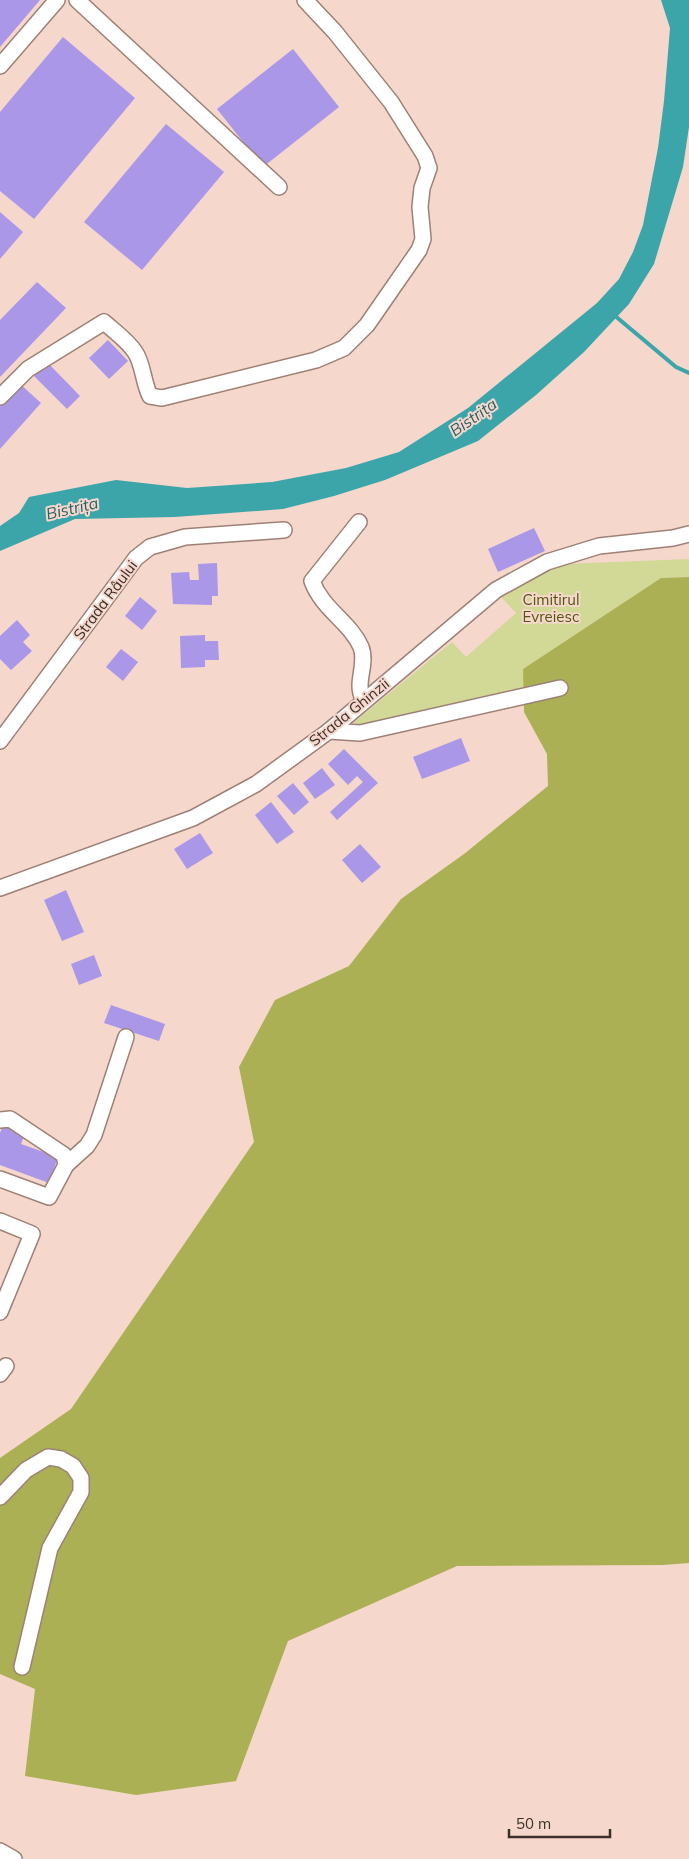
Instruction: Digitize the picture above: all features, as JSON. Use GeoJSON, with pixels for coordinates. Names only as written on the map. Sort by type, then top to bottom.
{"type":"FeatureCollection","features":[{"type":"Feature","properties":{"kind":"street"},"geometry":{"type":"LineString","coordinates":[[0,66],[57,0]]}},
{"type":"Feature","properties":{"kind":"street"},"geometry":{"type":"LineString","coordinates":[[77,0],[279,187]]}},
{"type":"Feature","properties":{"kind":"street"},"geometry":{"type":"LineString","coordinates":[[0,397],[28,369],[104,322],[136,352],[141,364],[145,386],[150,396],[162,398],[316,360],[344,348],[367,325],[419,250],[423,239],[420,207],[422,188],[429,168],[425,156],[390,102],[335,32],[305,0]]}},
{"type":"Feature","properties":{"kind":"street"},"geometry":{"type":"LineString","coordinates":[[359,522],[312,581],[316,593],[323,603],[361,646],[364,655],[360,688],[364,701]]}},
{"type":"Feature","properties":{"kind":"street","name":"Strada Râului"},"geometry":{"type":"LineString","coordinates":[[0,741],[136,558],[150,547],[185,537],[284,530]]}},
{"type":"Feature","properties":{"kind":"street","name":"Strada Ghinzii"},"geometry":{"type":"LineString","coordinates":[[0,888],[193,818],[256,784],[329,731],[496,590],[547,562],[599,546],[673,538],[689,534]]}},
{"type":"Feature","properties":{"kind":"street"},"geometry":{"type":"LineString","coordinates":[[329,731],[360,733],[560,688]]}},
{"type":"Feature","properties":{"kind":"street"},"geometry":{"type":"LineString","coordinates":[[0,1179],[49,1197],[66,1164],[86,1146],[94,1135],[126,1037]]}},
{"type":"Feature","properties":{"kind":"street"},"geometry":{"type":"LineString","coordinates":[[0,1120],[10,1119],[64,1155],[66,1164]]}},
{"type":"Feature","properties":{"kind":"street"},"geometry":{"type":"LineString","coordinates":[[0,1221],[32,1234],[0,1312]]}},
{"type":"Feature","properties":{"kind":"street"},"geometry":{"type":"LineString","coordinates":[[0,1497],[26,1470],[48,1457],[61,1459],[73,1466],[80,1478],[81,1492],[50,1548],[22,1667]]}},
{"type":"Feature","properties":{"kind":"street"},"geometry":{"type":"LineString","coordinates":[[0,1851],[14,1859]]}},
{"type":"Feature","properties":{"kind":"green space","name":"Cimitirul Evreiesc"},"geometry":{"type":"Polygon","coordinates":[[[689,559],[689,577],[661,578],[523,669],[524,688],[359,729],[354,722],[452,642],[466,657],[516,613],[501,597],[526,581],[565,564],[689,559]]]}},
{"type":"Feature","properties":{"kind":"green space"},"geometry":{"type":"Polygon","coordinates":[[[689,577],[689,1563],[663,1565],[457,1566],[288,1641],[236,1781],[136,1795],[25,1776],[35,1689],[0,1674],[0,1458],[71,1409],[254,1142],[239,1067],[275,1000],[349,966],[401,899],[464,854],[548,786],[547,754],[524,712],[523,669],[661,578],[689,577]]]}},
{"type":"Feature","properties":{"kind":"water","name":"Bistrița"},"geometry":{"type":"Polygon","coordinates":[[[661,0],[689,0],[689,127],[683,167],[654,264],[629,304],[584,352],[536,395],[478,441],[385,480],[334,496],[283,509],[175,517],[75,519],[0,551],[0,526],[19,513],[29,497],[116,480],[187,488],[272,482],[346,468],[399,452],[468,408],[597,303],[619,279],[633,252],[643,225],[658,148],[670,28],[661,0]]]}},
{"type":"Feature","properties":{"kind":"building"},"geometry":{"type":"Polygon","coordinates":[[[0,0],[40,0],[0,47],[0,0]]]}},
{"type":"Feature","properties":{"kind":"building"},"geometry":{"type":"Polygon","coordinates":[[[63,37],[135,98],[34,219],[0,191],[0,112],[63,37]]]}},
{"type":"Feature","properties":{"kind":"building"},"geometry":{"type":"Polygon","coordinates":[[[293,49],[339,107],[263,167],[217,109],[293,49]]]}},
{"type":"Feature","properties":{"kind":"building"},"geometry":{"type":"Polygon","coordinates":[[[166,124],[224,172],[142,270],[84,222],[166,124]]]}},
{"type":"Feature","properties":{"kind":"building"},"geometry":{"type":"Polygon","coordinates":[[[0,212],[23,232],[0,259],[0,212]]]}},
{"type":"Feature","properties":{"kind":"building"},"geometry":{"type":"Polygon","coordinates":[[[37,282],[66,308],[0,377],[0,320],[37,282]]]}},
{"type":"Feature","properties":{"kind":"building"},"geometry":{"type":"Polygon","coordinates":[[[108,340],[128,361],[109,379],[89,358],[108,340]]]}},
{"type":"Feature","properties":{"kind":"building"},"geometry":{"type":"Polygon","coordinates":[[[47,362],[80,396],[67,409],[34,376],[47,362]]]}},
{"type":"Feature","properties":{"kind":"building"},"geometry":{"type":"Polygon","coordinates":[[[19,383],[41,403],[0,449],[0,403],[19,383]]]}},
{"type":"Feature","properties":{"kind":"building"},"geometry":{"type":"Polygon","coordinates":[[[534,528],[545,551],[498,572],[488,549],[534,528]]]}},
{"type":"Feature","properties":{"kind":"building"},"geometry":{"type":"Polygon","coordinates":[[[217,563],[218,596],[212,596],[212,605],[173,604],[171,573],[189,572],[190,580],[199,580],[198,564],[217,563]]]}},
{"type":"Feature","properties":{"kind":"building"},"geometry":{"type":"Polygon","coordinates":[[[140,597],[157,611],[142,630],[125,616],[140,597]]]}},
{"type":"Feature","properties":{"kind":"building"},"geometry":{"type":"Polygon","coordinates":[[[17,620],[30,635],[23,642],[32,651],[11,670],[0,659],[0,636],[17,620]]]}},
{"type":"Feature","properties":{"kind":"building"},"geometry":{"type":"Polygon","coordinates":[[[205,635],[205,641],[218,641],[219,660],[205,660],[205,667],[181,668],[180,636],[205,635]]]}},
{"type":"Feature","properties":{"kind":"building"},"geometry":{"type":"Polygon","coordinates":[[[121,649],[138,662],[123,681],[106,667],[121,649]]]}},
{"type":"Feature","properties":{"kind":"building"},"geometry":{"type":"Polygon","coordinates":[[[461,738],[470,761],[422,779],[413,757],[461,738]]]}},
{"type":"Feature","properties":{"kind":"building"},"geometry":{"type":"Polygon","coordinates":[[[344,749],[378,783],[337,820],[330,812],[363,782],[357,776],[348,785],[328,764],[344,749]]]}},
{"type":"Feature","properties":{"kind":"building"},"geometry":{"type":"Polygon","coordinates":[[[322,768],[335,785],[315,799],[303,783],[322,768]]]}},
{"type":"Feature","properties":{"kind":"building"},"geometry":{"type":"Polygon","coordinates":[[[293,783],[309,802],[294,815],[277,796],[293,783]]]}},
{"type":"Feature","properties":{"kind":"building"},"geometry":{"type":"Polygon","coordinates":[[[271,802],[294,832],[277,844],[255,815],[271,802]]]}},
{"type":"Feature","properties":{"kind":"building"},"geometry":{"type":"Polygon","coordinates":[[[200,833],[213,853],[187,869],[174,849],[200,833]]]}},
{"type":"Feature","properties":{"kind":"building"},"geometry":{"type":"Polygon","coordinates":[[[360,844],[381,867],[362,883],[342,860],[360,844]]]}},
{"type":"Feature","properties":{"kind":"building"},"geometry":{"type":"Polygon","coordinates":[[[66,890],[84,932],[62,941],[44,900],[66,890]]]}},
{"type":"Feature","properties":{"kind":"building"},"geometry":{"type":"Polygon","coordinates":[[[94,955],[102,976],[79,985],[71,964],[94,955]]]}},
{"type":"Feature","properties":{"kind":"building"},"geometry":{"type":"Polygon","coordinates":[[[111,1005],[165,1024],[159,1041],[104,1023],[111,1005]]]}},
{"type":"Feature","properties":{"kind":"building"},"geometry":{"type":"Polygon","coordinates":[[[3,1125],[25,1133],[21,1144],[58,1157],[49,1183],[0,1165],[0,1133],[3,1125]]]}},
{"type":"Feature","properties":{"kind":"waterway"},"geometry":{"type":"LineString","coordinates":[[614,315],[676,367],[689,373]]}}]}
